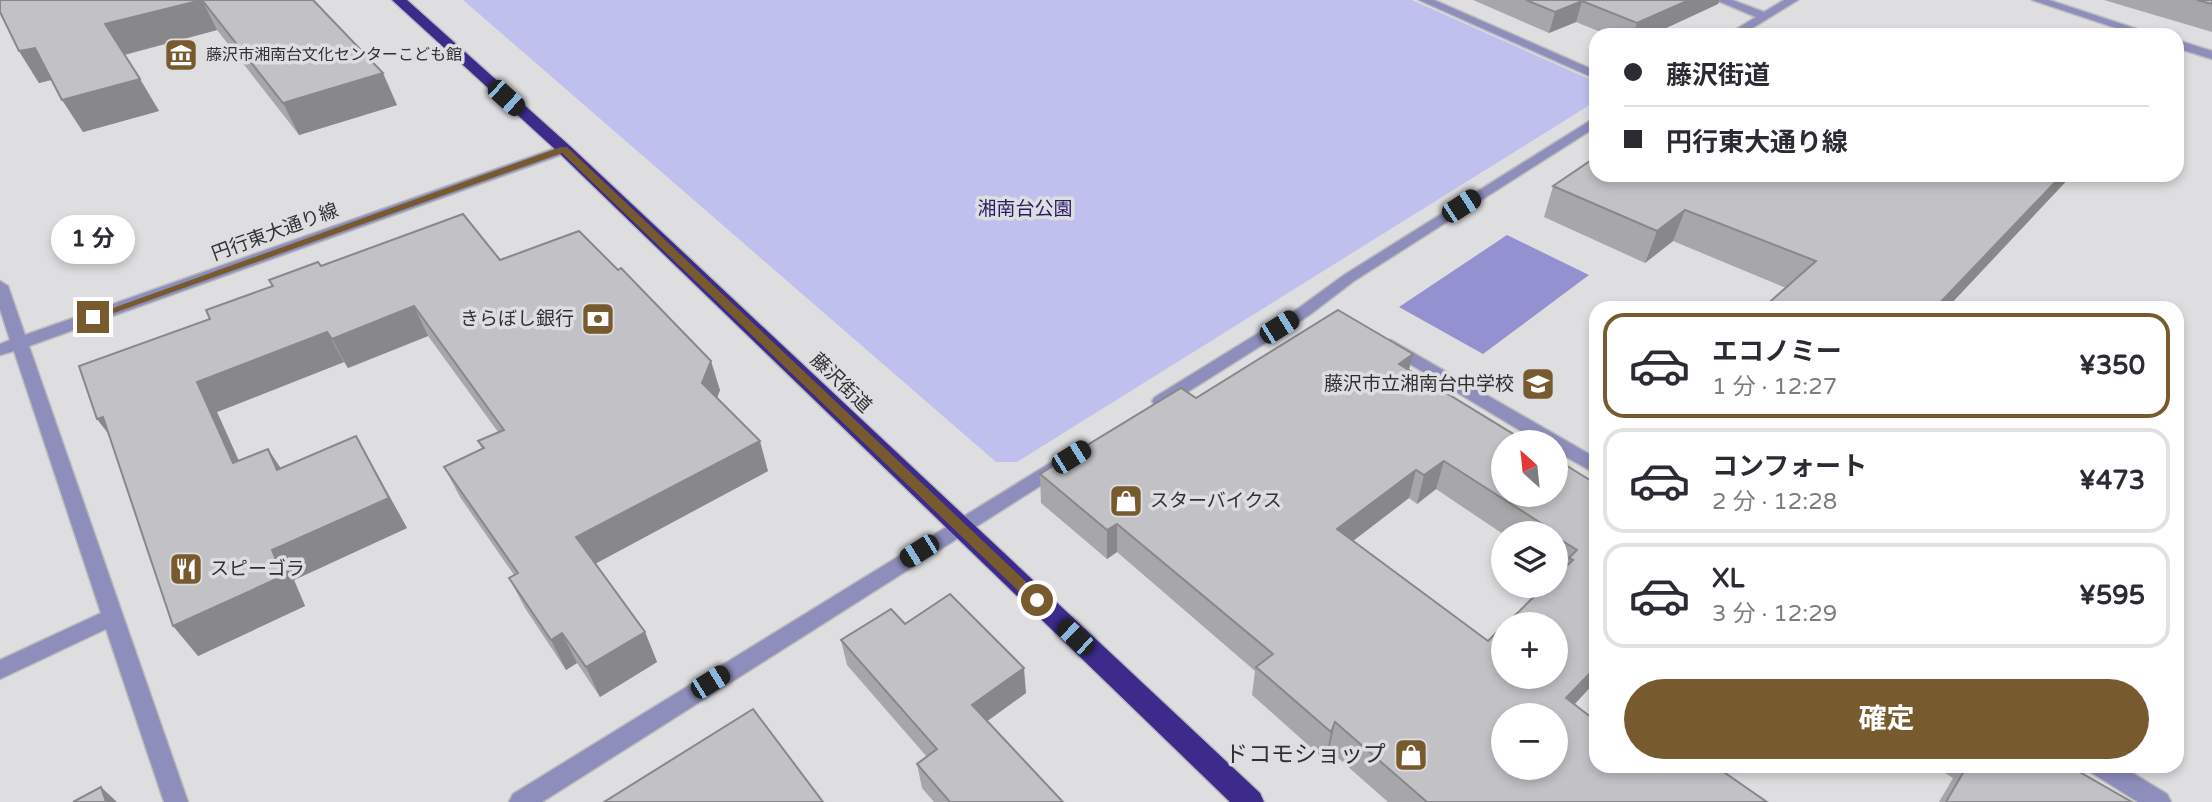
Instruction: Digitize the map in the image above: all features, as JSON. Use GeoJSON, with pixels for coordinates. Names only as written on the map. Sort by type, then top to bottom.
{"type":"FeatureCollection","features":[{"type":"Feature","properties":{"kind":"highway","name":"藤沢街道"},"geometry":{"type":"LineString","coordinates":[[399,0],[564,149],[958,527],[1250,802]]}},
{"type":"Feature","properties":{"kind":"street"},"geometry":{"type":"LineString","coordinates":[[1425,0],[1589,72]]}},
{"type":"Feature","properties":{"kind":"street"},"geometry":{"type":"LineString","coordinates":[[1722,0],[1764,16]]}},
{"type":"Feature","properties":{"kind":"street"},"geometry":{"type":"LineString","coordinates":[[1744,28],[1792,0]]}},
{"type":"Feature","properties":{"kind":"street"},"geometry":{"type":"LineString","coordinates":[[2038,0],[2127,28]]}},
{"type":"Feature","properties":{"kind":"street"},"geometry":{"type":"LineString","coordinates":[[2184,46],[2212,55]]}},
{"type":"Feature","properties":{"kind":"street"},"geometry":{"type":"LineString","coordinates":[[1140,414],[1324,305],[1349,278],[1589,125]]}},
{"type":"Feature","properties":{"kind":"street","name":"円行東大通り線"},"geometry":{"type":"LineString","coordinates":[[9,347],[564,149]]}},
{"type":"Feature","properties":{"kind":"street"},"geometry":{"type":"LineString","coordinates":[[0,286],[9,347],[112,617],[176,802]]}},
{"type":"Feature","properties":{"kind":"street"},"geometry":{"type":"LineString","coordinates":[[1380,338],[1589,463]]}},
{"type":"Feature","properties":{"kind":"street"},"geometry":{"type":"LineString","coordinates":[[521,802],[1071,457]]}},
{"type":"Feature","properties":{"kind":"street"},"geometry":{"type":"LineString","coordinates":[[0,670],[112,617]]}},
{"type":"Feature","properties":{"kind":"street"},"geometry":{"type":"LineString","coordinates":[[2112,773],[2160,802]]}},
{"type":"Feature","properties":{"kind":"green space","name":"湘南台公園"},"geometry":{"type":"Polygon","coordinates":[[[463,0],[1412,0],[1589,79],[1589,105],[1017,462],[996,462],[463,0]]]}},
{"type":"Feature","properties":{"kind":"shaded area"},"geometry":{"type":"Polygon","coordinates":[[[1507,235],[1589,275],[1483,354],[1399,307],[1507,235]]]}},
{"type":"Feature","properties":{"kind":"building"},"geometry":{"type":"Polygon","coordinates":[[[0,0],[202,0],[105,24],[140,79],[62,100],[35,48],[19,51],[0,12],[0,0]]]}},
{"type":"Feature","properties":{"kind":"building"},"geometry":{"type":"Polygon","coordinates":[[[202,0],[313,0],[383,73],[283,103],[202,0]]]}},
{"type":"Feature","properties":{"kind":"building"},"geometry":{"type":"Polygon","coordinates":[[[1526,0],[1689,0],[1637,23],[1582,1],[1555,12],[1526,0]]]}},
{"type":"Feature","properties":{"kind":"building"},"geometry":{"type":"Polygon","coordinates":[[[1589,162],[1589,182],[2055,182],[1942,301],[1771,301],[1816,261],[1685,210],[1657,231],[1553,186],[1589,162]]]}},
{"type":"Feature","properties":{"kind":"building"},"geometry":{"type":"Polygon","coordinates":[[[463,214],[500,260],[579,231],[618,270],[621,268],[711,361],[702,383],[760,441],[576,537],[645,632],[586,667],[562,633],[551,640],[509,578],[518,573],[444,467],[484,448],[478,441],[504,430],[414,306],[332,339],[327,332],[197,382],[233,463],[268,449],[277,470],[356,436],[389,498],[272,550],[283,576],[173,626],[103,417],[97,419],[79,366],[210,319],[206,310],[273,286],[269,280],[318,262],[321,266],[463,214]]]}},
{"type":"Feature","properties":{"kind":"building"},"geometry":{"type":"Polygon","coordinates":[[[1338,310],[1413,354],[1399,364],[1507,430],[1491,430],[1491,491],[1444,461],[1424,475],[1416,470],[1337,529],[1488,641],[1491,638],[1491,689],[1568,689],[1568,612],[1518,612],[1533,598],[1568,598],[1568,565],[1573,560],[1569,558],[1577,550],[1568,544],[1568,521],[1538,521],[1517,508],[1568,508],[1568,466],[1589,480],[1589,674],[1566,698],[1589,716],[1589,773],[1725,773],[1767,802],[1427,802],[1335,722],[1331,732],[1256,667],[1273,654],[1117,524],[1107,530],[1040,474],[1181,388],[1196,398],[1338,310]]]}},
{"type":"Feature","properties":{"kind":"building"},"geometry":{"type":"Polygon","coordinates":[[[950,594],[1024,668],[972,705],[1063,802],[950,802],[917,764],[937,749],[841,640],[891,609],[905,624],[950,594]]]}},
{"type":"Feature","properties":{"kind":"building"},"geometry":{"type":"Polygon","coordinates":[[[753,709],[823,802],[604,802],[753,709]]]}},
{"type":"Feature","properties":{"kind":"building"},"geometry":{"type":"Polygon","coordinates":[[[1963,773],[2081,773],[2132,802],[1946,802],[1963,773]]]}},
{"type":"Feature","properties":{"kind":"building"},"geometry":{"type":"Polygon","coordinates":[[[101,787],[106,802],[73,802],[101,787]]]}},
{"type":"Feature","properties":{"kind":"place","name":"藤沢市湘南台文化センターこども館"},"geometry":{"type":"Point","coordinates":[181,55]}},
{"type":"Feature","properties":{"kind":"place","name":"きらぼし銀行"},"geometry":{"type":"Point","coordinates":[598,319]}},
{"type":"Feature","properties":{"kind":"place","name":"藤沢市立湘南台中学校"},"geometry":{"type":"Point","coordinates":[1538,384]}},
{"type":"Feature","properties":{"kind":"place","name":"スターバイクス"},"geometry":{"type":"Point","coordinates":[1126,501]}},
{"type":"Feature","properties":{"kind":"place","name":"スピーゴラ"},"geometry":{"type":"Point","coordinates":[186,569]}},
{"type":"Feature","properties":{"kind":"place","name":"ドコモショップ"},"geometry":{"type":"Point","coordinates":[1411,755]}},
{"type":"Feature","properties":{"kind":"route"},"geometry":{"type":"LineString","coordinates":[[93,317],[564,149],[1037,600]]}}]}
